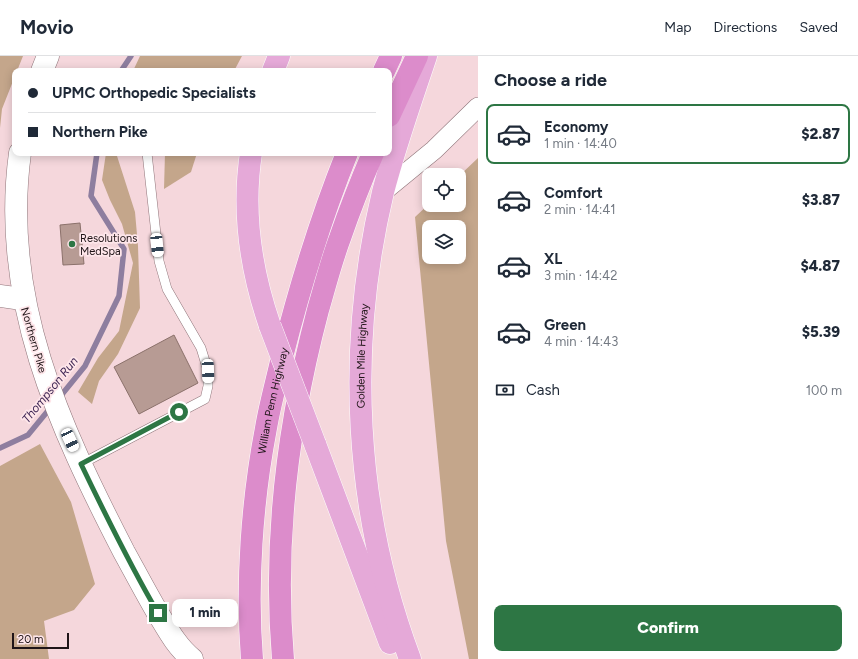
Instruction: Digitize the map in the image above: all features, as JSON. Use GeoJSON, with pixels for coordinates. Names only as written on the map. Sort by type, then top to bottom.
{"type":"FeatureCollection","features":[{"type":"Feature","properties":{"kind":"highway"},"geometry":{"type":"LineString","coordinates":[[385,68],[391,56]]}},
{"type":"Feature","properties":{"kind":"highway"},"geometry":{"type":"LineString","coordinates":[[392,110],[417,56]]}},
{"type":"Feature","properties":{"kind":"highway","name":"William Penn Highway"},"geometry":{"type":"LineString","coordinates":[[252,659],[250,602],[253,525],[266,426],[303,278],[317,231],[346,156]]}},
{"type":"Feature","properties":{"kind":"highway"},"geometry":{"type":"LineString","coordinates":[[283,659],[281,578],[282,534],[292,432],[311,339],[325,285],[339,239],[372,156]]}},
{"type":"Feature","properties":{"kind":"main road"},"geometry":{"type":"LineString","coordinates":[[43,68],[48,56]]}},
{"type":"Feature","properties":{"kind":"main road"},"geometry":{"type":"LineString","coordinates":[[274,68],[280,56]]}},
{"type":"Feature","properties":{"kind":"main road","name":"Golden Mile Highway"},"geometry":{"type":"LineString","coordinates":[[410,659],[391,599],[374,529],[368,496],[362,435],[360,376],[364,306],[375,230],[395,150],[426,56]]}},
{"type":"Feature","properties":{"kind":"main road","name":"Northern Pike"},"geometry":{"type":"LineString","coordinates":[[19,156],[14,203],[17,267],[22,299],[34,348],[50,395],[81,464],[138,579],[171,636],[192,659]]}},
{"type":"Feature","properties":{"kind":"main road"},"geometry":{"type":"LineString","coordinates":[[251,156],[248,212],[257,283],[270,326],[396,659]]}},
{"type":"Feature","properties":{"kind":"main road"},"geometry":{"type":"LineString","coordinates":[[0,296],[22,299]]}},
{"type":"Feature","properties":{"kind":"street"},"geometry":{"type":"LineString","coordinates":[[384,191],[434,150],[478,108]]}},
{"type":"Feature","properties":{"kind":"lane"},"geometry":{"type":"LineString","coordinates":[[81,464],[205,398],[208,386],[208,371],[201,348],[167,289],[159,261],[148,156]]}},
{"type":"Feature","properties":{"kind":"shaded area"},"geometry":{"type":"Polygon","coordinates":[[[0,56],[23,56],[18,68],[12,68],[12,84],[2,109],[0,128],[0,56]]]}},
{"type":"Feature","properties":{"kind":"shaded area"},"geometry":{"type":"Polygon","coordinates":[[[140,56],[242,56],[236,68],[134,68],[140,56]]]}},
{"type":"Feature","properties":{"kind":"shaded area"},"geometry":{"type":"Polygon","coordinates":[[[106,156],[117,156],[135,212],[138,246],[140,308],[118,354],[99,381],[92,404],[78,392],[98,358],[119,331],[133,263],[122,224],[102,180],[106,156]]]}},
{"type":"Feature","properties":{"kind":"shaded area"},"geometry":{"type":"Polygon","coordinates":[[[165,156],[196,156],[191,172],[164,189],[165,156]]]}},
{"type":"Feature","properties":{"kind":"shaded area"},"geometry":{"type":"Polygon","coordinates":[[[478,158],[478,659],[469,659],[446,541],[415,217],[422,210],[422,212],[466,212],[466,169],[478,158]]]}},
{"type":"Feature","properties":{"kind":"shaded area"},"geometry":{"type":"Polygon","coordinates":[[[40,444],[71,502],[95,584],[74,610],[44,621],[49,659],[0,659],[0,466],[40,444]]]}},
{"type":"Feature","properties":{"kind":"building","name":"Resolutions MedSpa"},"geometry":{"type":"Polygon","coordinates":[[[80,223],[84,264],[63,265],[60,225],[80,223]]]}},
{"type":"Feature","properties":{"kind":"building"},"geometry":{"type":"Polygon","coordinates":[[[174,335],[198,383],[139,414],[114,367],[174,335]]]}},
{"type":"Feature","properties":{"kind":"waterway","name":"Thompson Run"},"geometry":{"type":"LineString","coordinates":[[123,68],[131,56]]}},
{"type":"Feature","properties":{"kind":"waterway","name":"Thompson Run"},"geometry":{"type":"LineString","coordinates":[[59,398],[85,366],[119,296],[124,249],[91,196],[97,156]]}},
{"type":"Feature","properties":{"kind":"waterway","name":"Thompson Run"},"geometry":{"type":"LineString","coordinates":[[0,448],[28,435],[51,407]]}},
{"type":"Feature","properties":{"kind":"place","name":"Resolutions MedSpa"},"geometry":{"type":"Point","coordinates":[72,244]}},
{"type":"Feature","properties":{"kind":"route"},"geometry":{"type":"LineString","coordinates":[[158,613],[138,579],[81,464],[179,412]]}}]}
